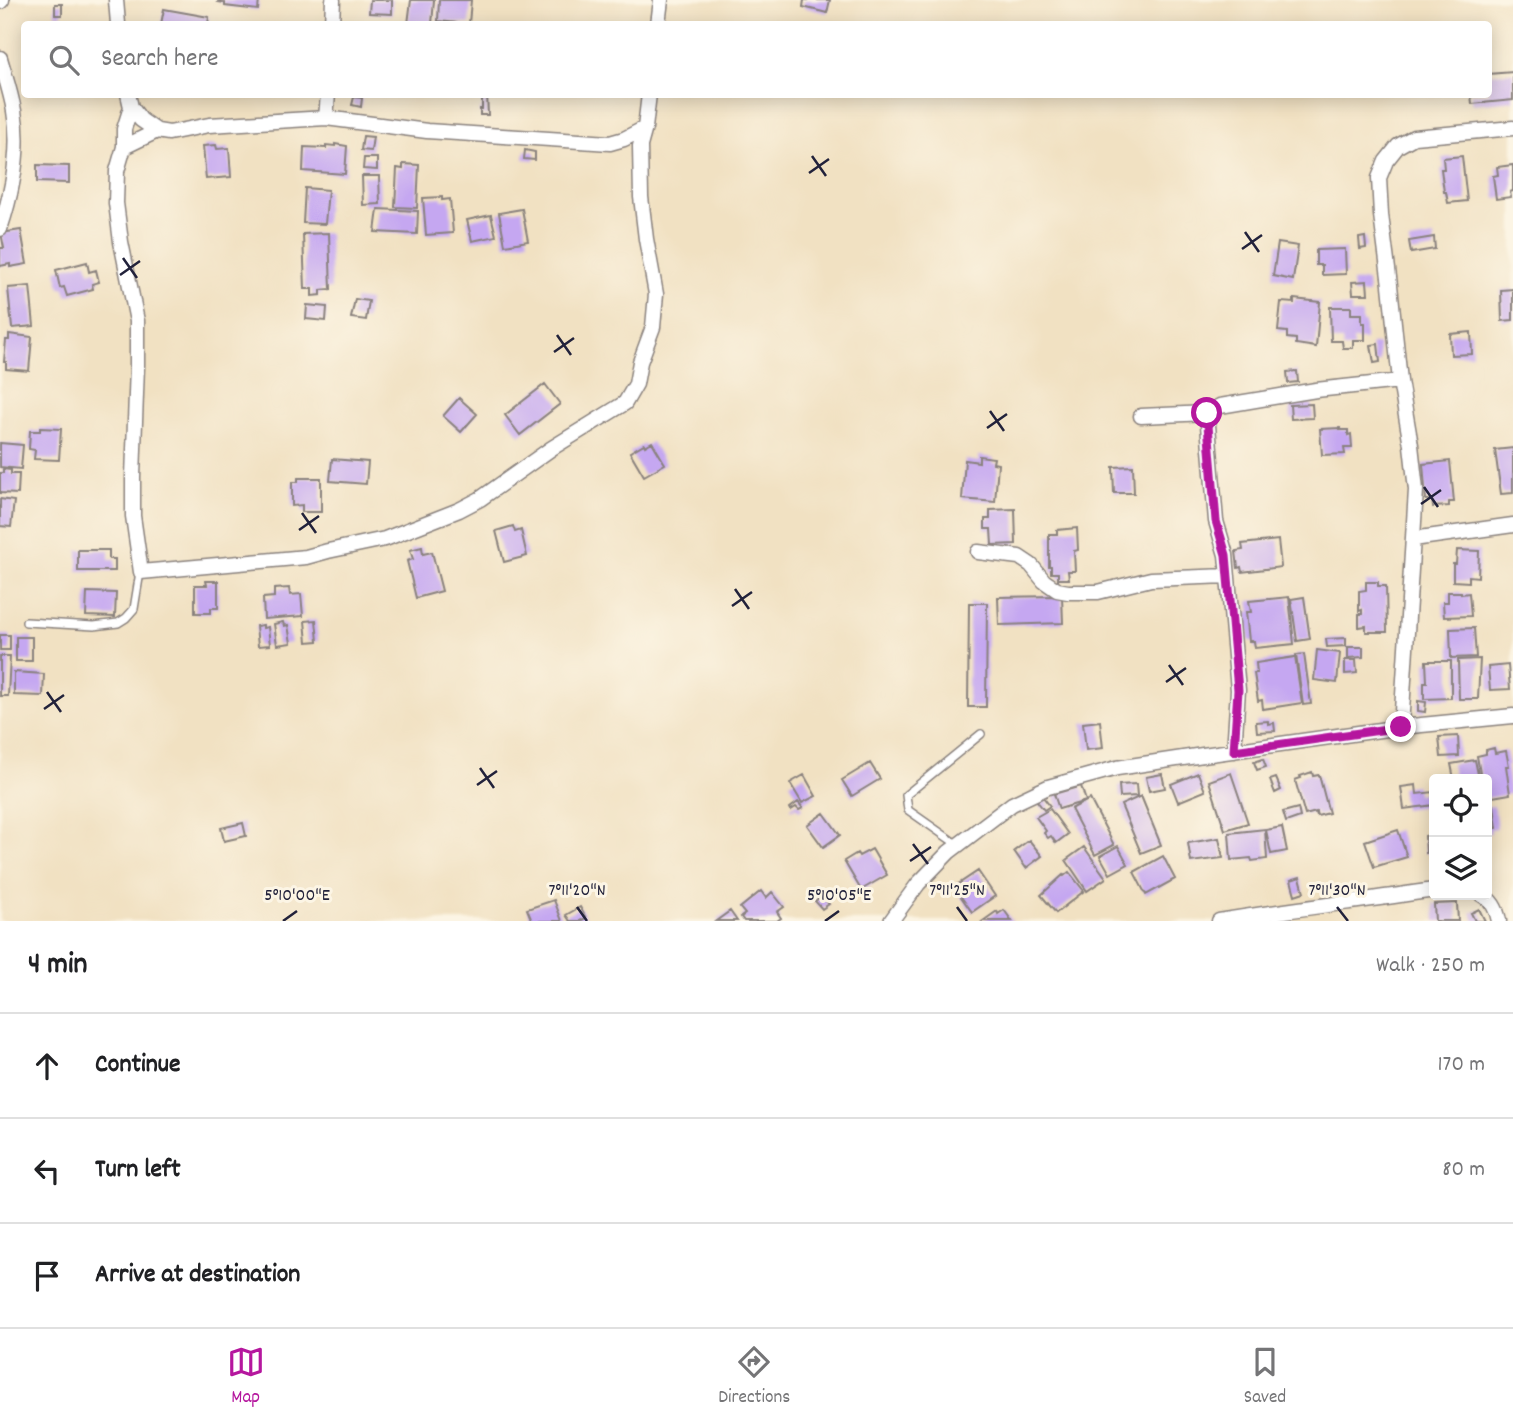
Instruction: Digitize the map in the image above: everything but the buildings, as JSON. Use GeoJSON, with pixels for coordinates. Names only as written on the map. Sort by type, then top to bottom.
{"type":"FeatureCollection","features":[{"type":"Feature","properties":{"kind":"street"},"geometry":{"type":"LineString","coordinates":[[116,0],[118,21]]}},
{"type":"Feature","properties":{"kind":"street"},"geometry":{"type":"LineString","coordinates":[[332,21],[333,0]]}},
{"type":"Feature","properties":{"kind":"street"},"geometry":{"type":"LineString","coordinates":[[658,21],[661,0]]}},
{"type":"Feature","properties":{"kind":"street"},"geometry":{"type":"LineString","coordinates":[[0,58],[14,111],[16,138],[7,207],[0,229]]}},
{"type":"Feature","properties":{"kind":"street"},"geometry":{"type":"LineString","coordinates":[[326,118],[328,98]]}},
{"type":"Feature","properties":{"kind":"street"},"geometry":{"type":"LineString","coordinates":[[130,101],[124,130],[124,147],[117,171],[116,203],[137,321],[133,516],[141,572],[306,557],[385,539],[480,499],[552,448],[625,403],[636,384],[640,362],[653,327],[656,294],[641,197],[640,146],[649,98]]}},
{"type":"Feature","properties":{"kind":"street"},"geometry":{"type":"LineString","coordinates":[[130,101],[141,120],[157,131],[169,132],[209,125],[326,118],[426,131],[610,143],[645,128]]}},
{"type":"Feature","properties":{"kind":"street"},"geometry":{"type":"LineString","coordinates":[[1401,727],[1416,490],[1400,381],[1381,215],[1380,178],[1385,161],[1398,146],[1414,137],[1513,128]]}},
{"type":"Feature","properties":{"kind":"street"},"geometry":{"type":"LineString","coordinates":[[124,147],[157,131]]}},
{"type":"Feature","properties":{"kind":"street"},"geometry":{"type":"LineString","coordinates":[[1141,416],[1207,413],[1220,406],[1317,390],[1400,381]]}},
{"type":"Feature","properties":{"kind":"street"},"geometry":{"type":"LineString","coordinates":[[1207,413],[1216,521],[1226,555],[1238,690],[1234,751]]}},
{"type":"Feature","properties":{"kind":"street"},"geometry":{"type":"LineString","coordinates":[[1413,540],[1513,525]]}},
{"type":"Feature","properties":{"kind":"street"},"geometry":{"type":"LineString","coordinates":[[978,552],[1019,557],[1031,565],[1044,581],[1057,590],[1068,592],[1098,592],[1152,579],[1228,576]]}},
{"type":"Feature","properties":{"kind":"street"},"geometry":{"type":"LineString","coordinates":[[891,921],[918,884],[958,845],[1012,803],[1048,787],[1117,768],[1401,727],[1513,716]]}},
{"type":"Feature","properties":{"kind":"street"},"geometry":{"type":"LineString","coordinates":[[1219,921],[1429,891]]}},
{"type":"Feature","properties":{"kind":"street"},"geometry":{"type":"LineString","coordinates":[[1489,900],[1497,911],[1499,921]]}},
{"type":"Feature","properties":{"kind":"lane"},"geometry":{"type":"LineString","coordinates":[[26,622],[94,625],[118,623],[134,609],[141,572]]}},
{"type":"Feature","properties":{"kind":"lane"},"geometry":{"type":"LineString","coordinates":[[958,845],[908,810],[906,795],[981,734]]}},
{"type":"Feature","properties":{"kind":"route"},"geometry":{"type":"LineString","coordinates":[[1207,413],[1216,521],[1226,555],[1238,690],[1234,751],[1401,727]]}}]}
